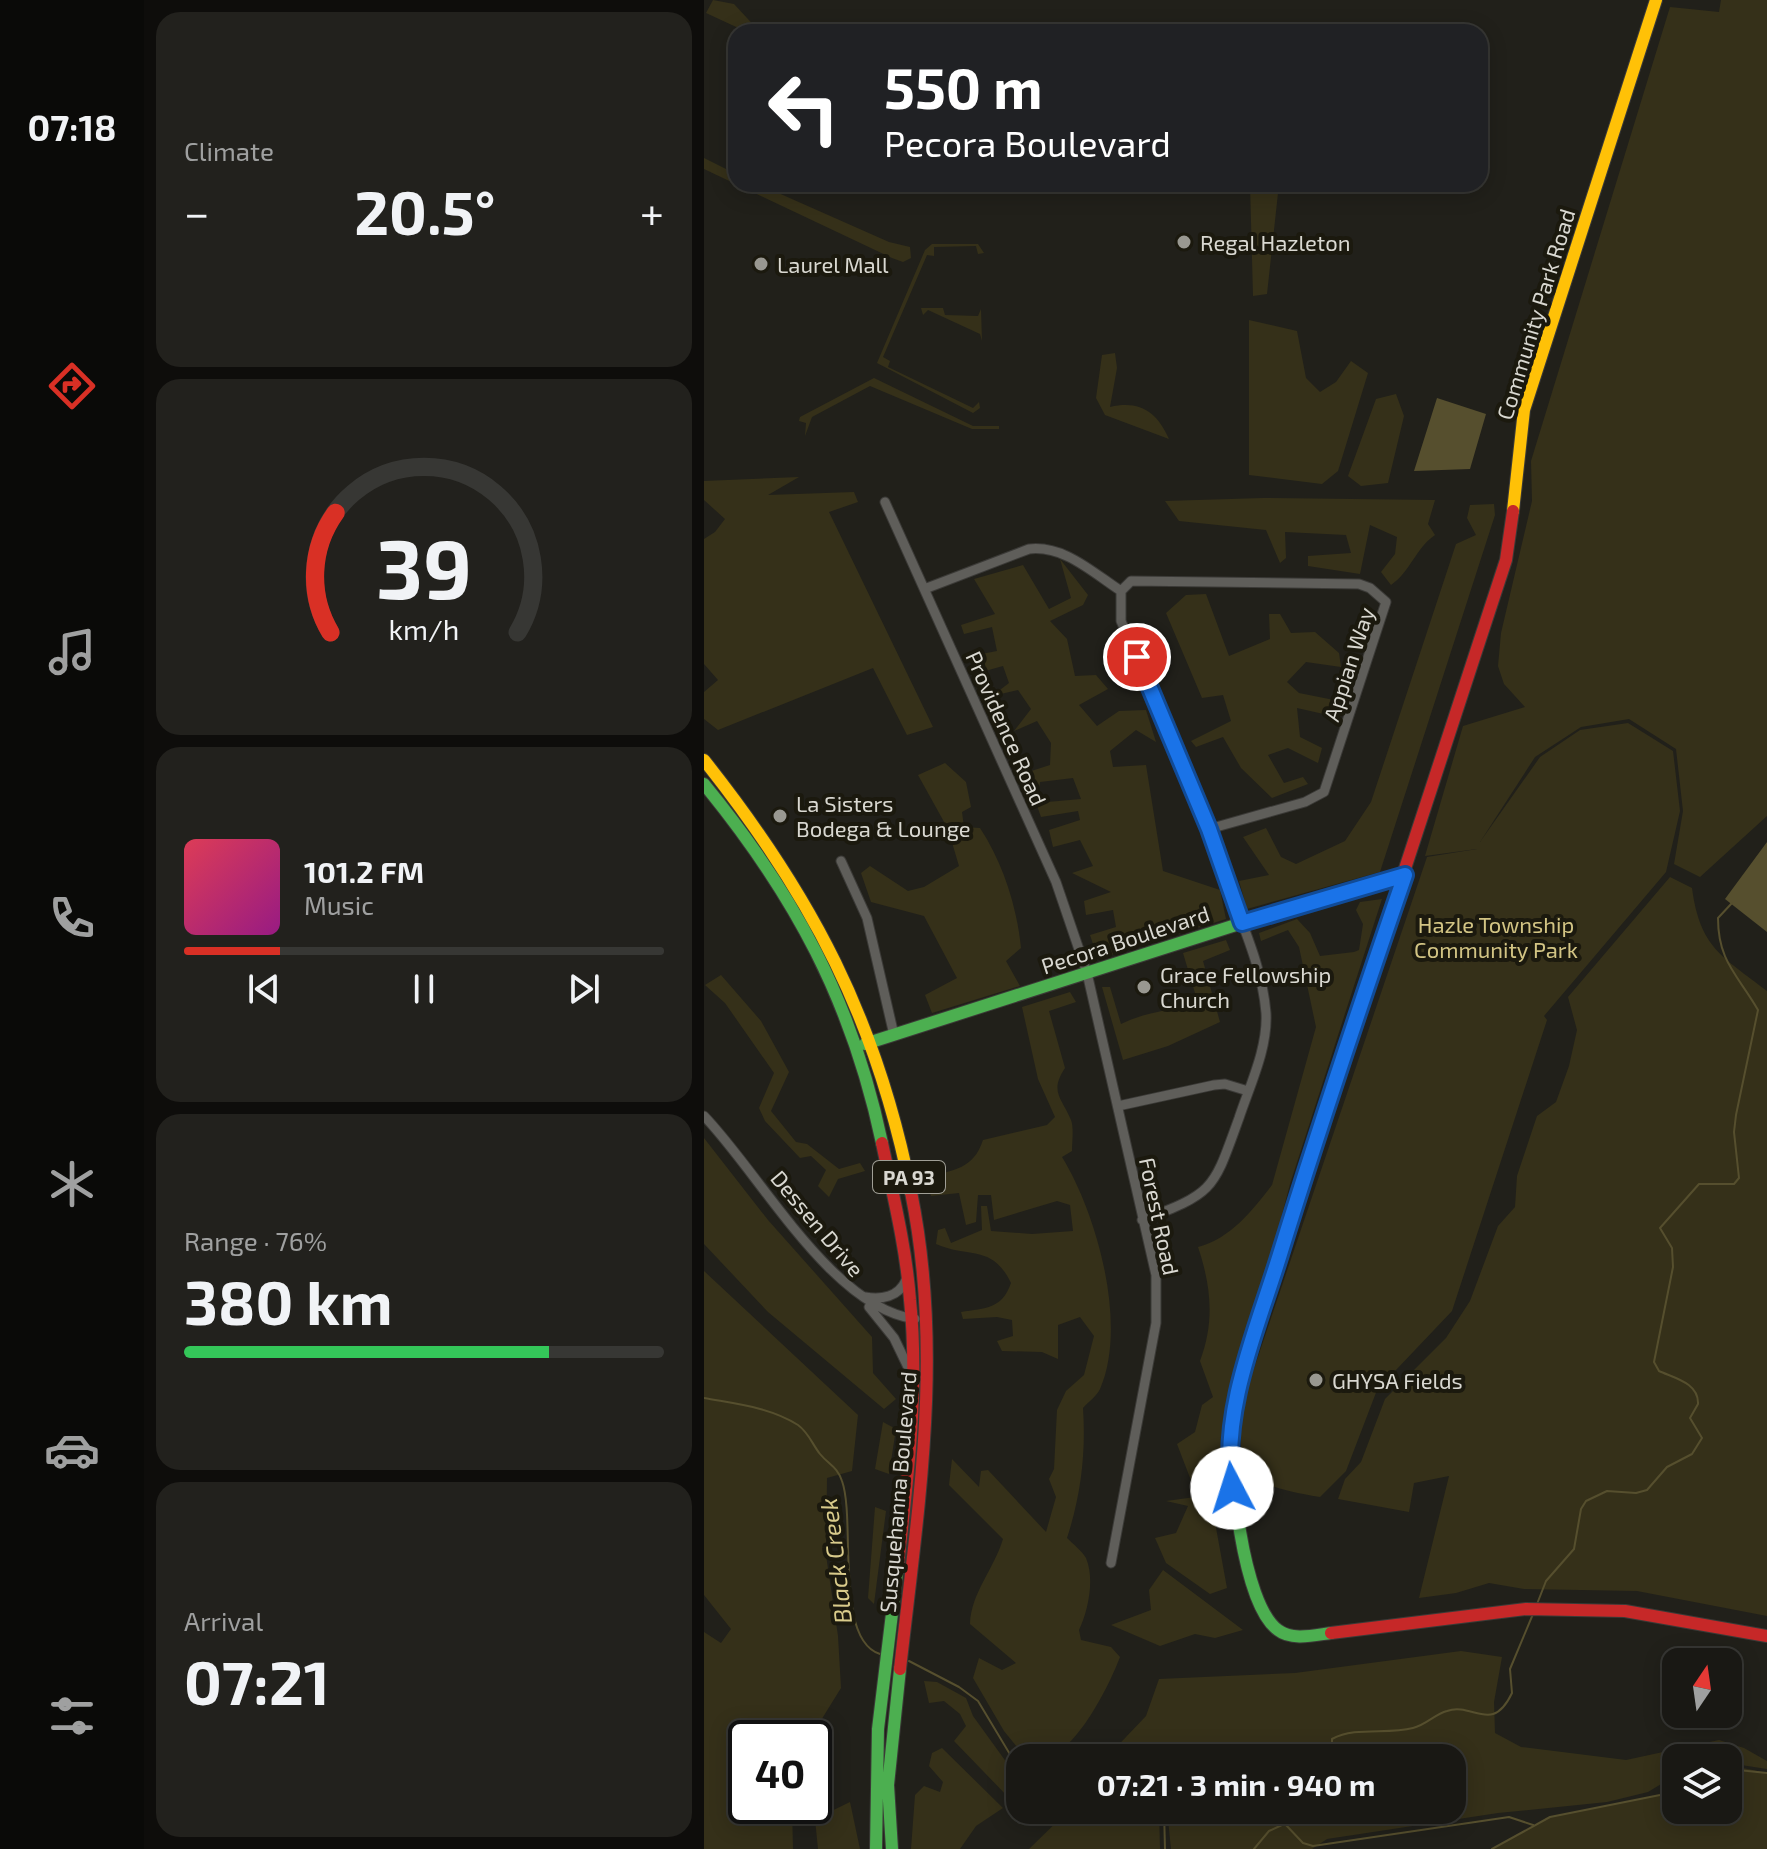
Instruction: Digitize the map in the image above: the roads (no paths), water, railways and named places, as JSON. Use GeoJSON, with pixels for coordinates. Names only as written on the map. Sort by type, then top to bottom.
{"type":"FeatureCollection","features":[{"type":"Feature","properties":{"kind":"main road","name":"Community Park Road"},"geometry":{"type":"LineString","coordinates":[[1656,0],[1524,410],[1514,458],[1512,537],[1506,560],[1300,1188],[1230,1430],[1234,1505],[1259,1600],[1268,1621],[1284,1634],[1305,1636],[1489,1611],[1613,1610],[1767,1636]]}},
{"type":"Feature","properties":{"kind":"main road","name":"Susquehanna Boulevard"},"geometry":{"type":"LineString","coordinates":[[704,760],[775,849],[840,963],[873,1042],[889,1093],[916,1211],[926,1319],[926,1430],[888,1785],[892,1849]]}},
{"type":"Feature","properties":{"kind":"main road","name":"Susquehanna Boulevard"},"geometry":{"type":"LineString","coordinates":[[704,784],[764,861],[794,908],[858,1046],[908,1273],[913,1385],[903,1518],[872,1798],[876,1849]]}},
{"type":"Feature","properties":{"kind":"main road","name":"Pecora Boulevard"},"geometry":{"type":"LineString","coordinates":[[858,1046],[1242,923],[1405,875]]}},
{"type":"Feature","properties":{"kind":"street","name":"Providence Road"},"geometry":{"type":"LineString","coordinates":[[885,502],[927,588],[1056,882],[1087,973]]}},
{"type":"Feature","properties":{"kind":"street"},"geometry":{"type":"LineString","coordinates":[[927,588],[1029,549],[1045,547],[1060,551],[1121,591],[1121,621],[1209,829],[1242,923],[1261,984],[1266,1014],[1264,1043],[1248,1091],[1209,1189],[1187,1203],[1142,1220]]}},
{"type":"Feature","properties":{"kind":"street","name":"Appian Way"},"geometry":{"type":"LineString","coordinates":[[1121,591],[1131,581],[1359,584],[1370,588],[1386,602],[1324,792],[1305,802],[1209,829]]}},
{"type":"Feature","properties":{"kind":"street"},"geometry":{"type":"LineString","coordinates":[[841,861],[867,918],[894,1035]]}},
{"type":"Feature","properties":{"kind":"street","name":"Forest Road"},"geometry":{"type":"LineString","coordinates":[[1087,973],[1156,1275],[1159,1304],[1111,1563]]}},
{"type":"Feature","properties":{"kind":"street"},"geometry":{"type":"LineString","coordinates":[[1118,1106],[1214,1085],[1225,1084],[1248,1091]]}},
{"type":"Feature","properties":{"kind":"street","name":"Dessen Drive"},"geometry":{"type":"LineString","coordinates":[[704,1116],[829,1269],[858,1296],[891,1314],[926,1319]]}},
{"type":"Feature","properties":{"kind":"street"},"geometry":{"type":"LineString","coordinates":[[858,1296],[881,1299],[895,1294],[904,1286],[908,1273]]}},
{"type":"Feature","properties":{"kind":"street"},"geometry":{"type":"LineString","coordinates":[[858,1296],[894,1338],[907,1361],[913,1385]]}},
{"type":"Feature","properties":{"kind":"waterway"},"geometry":{"type":"LineString","coordinates":[[1537,1604],[1546,1581],[1574,1549],[1581,1509],[1586,1501],[1607,1491],[1636,1493],[1647,1490],[1667,1467],[1692,1454],[1702,1438],[1690,1418],[1698,1404],[1694,1391],[1684,1382],[1659,1371],[1654,1362],[1673,1267],[1672,1248],[1660,1228],[1699,1184],[1734,1184],[1739,1178],[1734,1132],[1758,1010],[1730,967],[1721,946],[1718,918],[1732,903]]}},
{"type":"Feature","properties":{"kind":"waterway","name":"Black Creek"},"geometry":{"type":"LineString","coordinates":[[704,1398],[764,1410],[798,1425],[838,1472],[846,1499],[851,1603],[857,1627],[866,1644],[880,1654]]}},
{"type":"Feature","properties":{"kind":"waterway"},"geometry":{"type":"LineString","coordinates":[[1332,1744],[1332,1739],[1351,1733],[1413,1728],[1443,1712],[1456,1709],[1490,1715],[1497,1712],[1512,1693],[1510,1669],[1533,1614]]}},
{"type":"Feature","properties":{"kind":"waterway","name":"Black Creek"},"geometry":{"type":"LineString","coordinates":[[909,1661],[959,1687],[978,1701],[1006,1748]]}},
{"type":"Feature","properties":{"kind":"waterway","name":"Black Creek"},"geometry":{"type":"LineString","coordinates":[[1742,1770],[1767,1773]]}},
{"type":"Feature","properties":{"kind":"waterway","name":"Black Creek"},"geometry":{"type":"LineString","coordinates":[[1492,1849],[1550,1817],[1662,1794]]}},
{"type":"Feature","properties":{"kind":"waterway","name":"Black Creek"},"geometry":{"type":"LineString","coordinates":[[1466,1823],[1509,1817],[1533,1825]]}},
{"type":"Feature","properties":{"kind":"waterway","name":"Black Creek"},"geometry":{"type":"LineString","coordinates":[[1164,1824],[1165,1849]]}},
{"type":"Feature","properties":{"kind":"waterway","name":"Black Creek"},"geometry":{"type":"LineString","coordinates":[[1254,1849],[1269,1831],[1284,1824]]}},
{"type":"Feature","properties":{"kind":"waterway","name":"Black Creek"},"geometry":{"type":"LineString","coordinates":[[1285,1824],[1303,1843],[1313,1846],[1462,1824]]}},
{"type":"Feature","properties":{"kind":"place","name":"Regal Hazleton"},"geometry":{"type":"Point","coordinates":[1184,242]}},
{"type":"Feature","properties":{"kind":"place","name":"Laurel Mall"},"geometry":{"type":"Point","coordinates":[761,264]}},
{"type":"Feature","properties":{"kind":"place","name":"La Sisters Bodega & Lounge"},"geometry":{"type":"Point","coordinates":[780,816]}},
{"type":"Feature","properties":{"kind":"place","name":"Grace Fellowship Church"},"geometry":{"type":"Point","coordinates":[1144,987]}},
{"type":"Feature","properties":{"kind":"place","name":"GHYSA Fields"},"geometry":{"type":"Point","coordinates":[1316,1380]}},
{"type":"Feature","properties":{"kind":"park label","name":"Hazle Township Community Park"},"geometry":{"type":"Point","coordinates":[1496,936]}}]}
